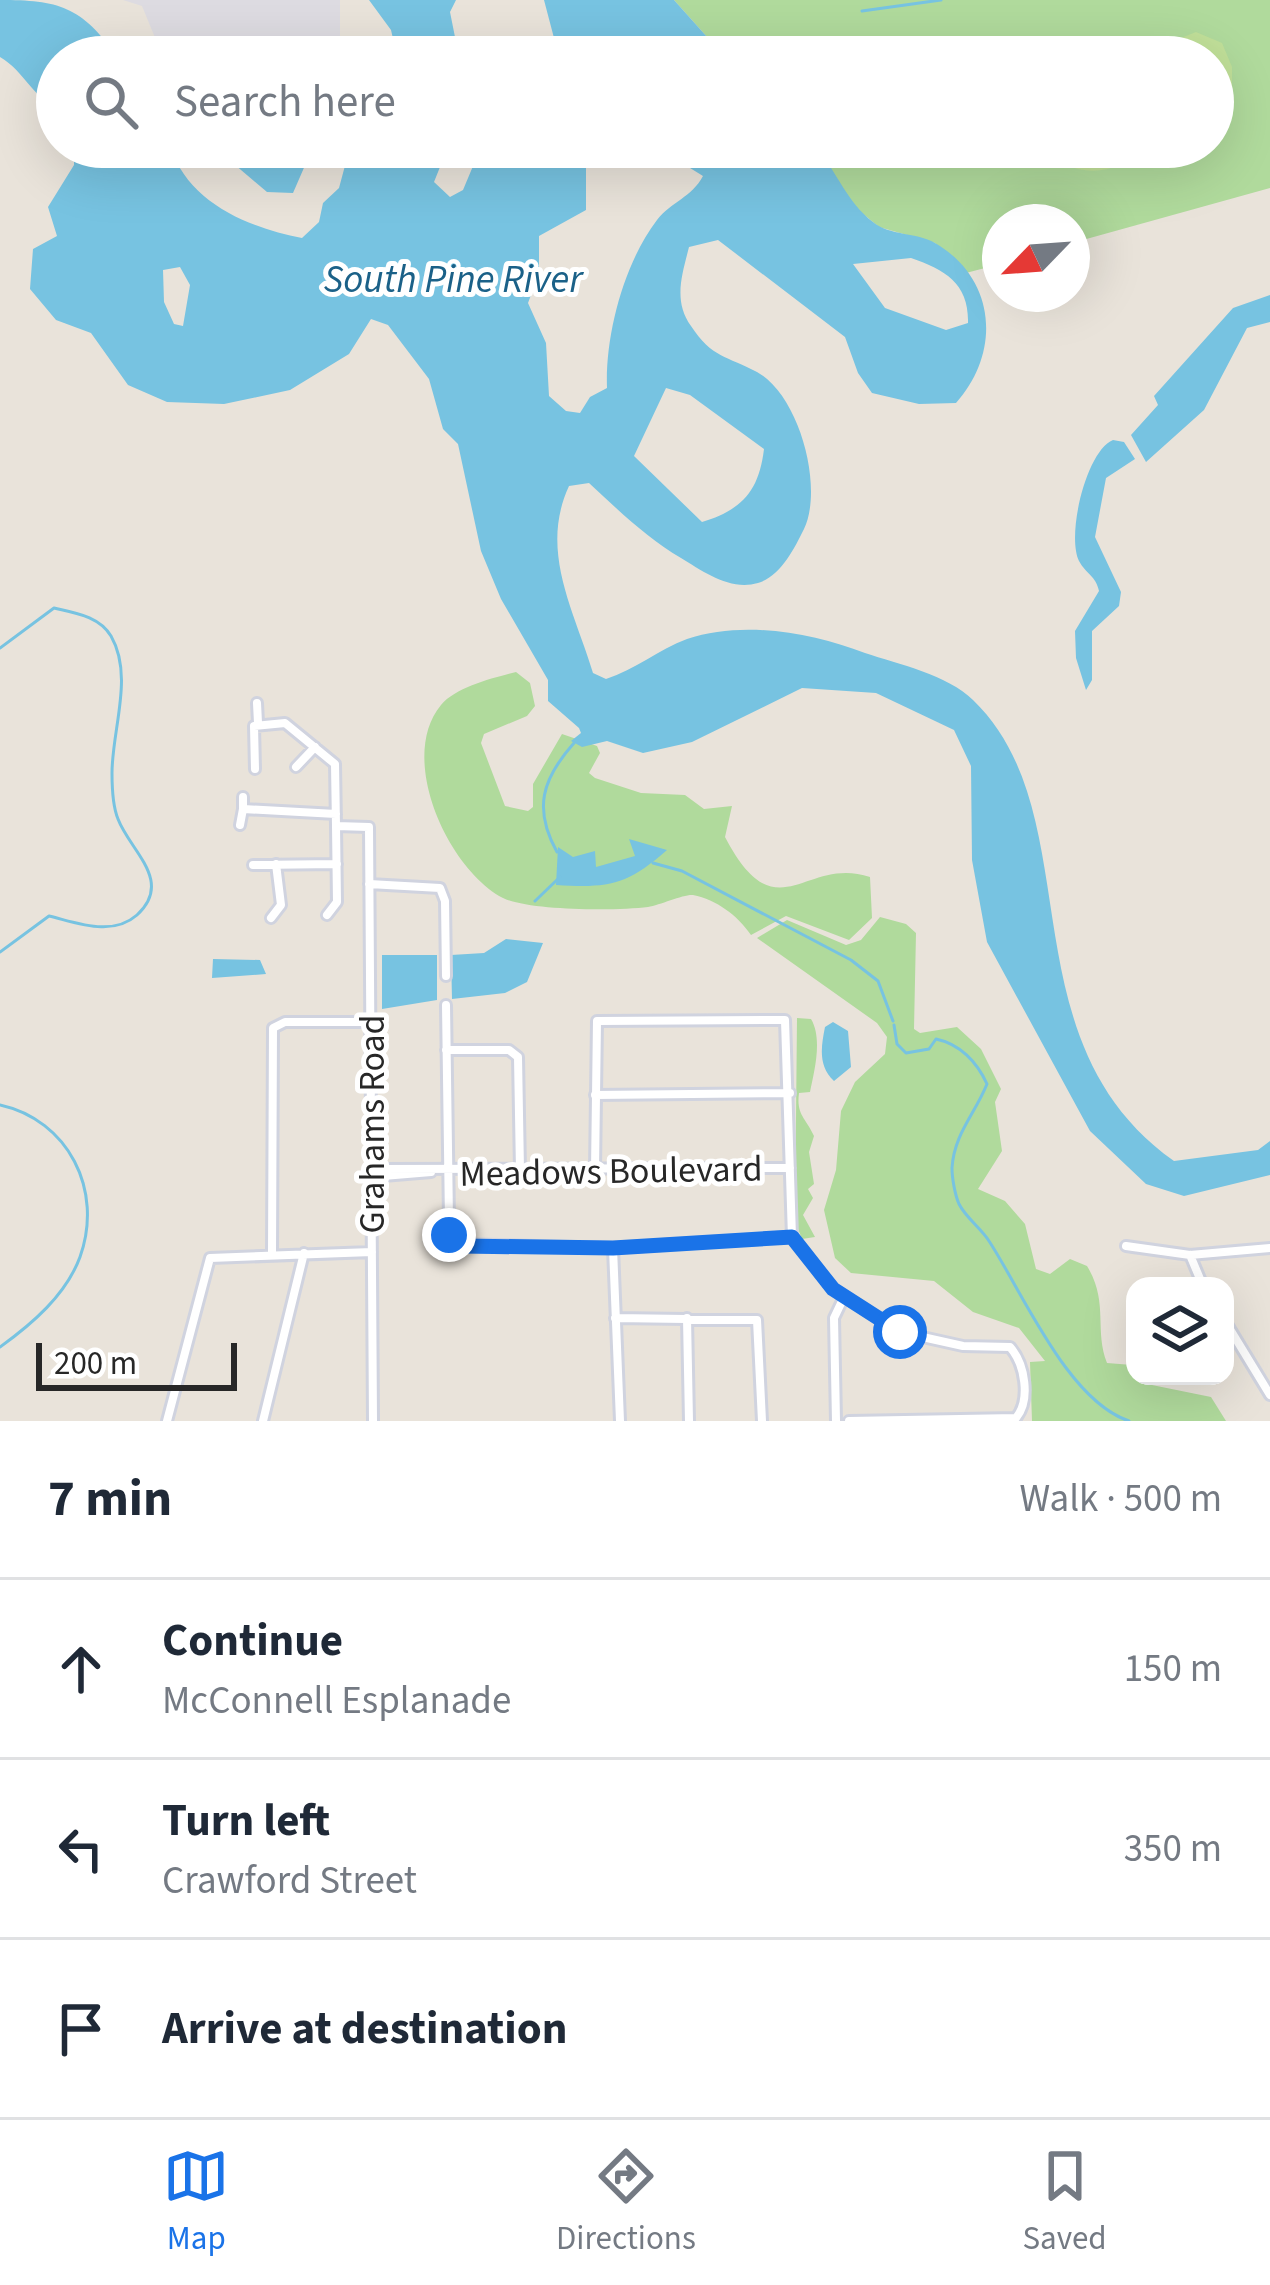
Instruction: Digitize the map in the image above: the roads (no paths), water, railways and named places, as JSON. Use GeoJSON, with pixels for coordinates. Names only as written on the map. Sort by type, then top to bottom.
{"type":"FeatureCollection","features":[{"type":"Feature","properties":{"kind":"street"},"geometry":{"type":"LineString","coordinates":[[255,769],[257,704]]}},
{"type":"Feature","properties":{"kind":"street"},"geometry":{"type":"LineString","coordinates":[[258,723],[285,723],[335,764],[337,902],[327,915]]}},
{"type":"Feature","properties":{"kind":"street"},"geometry":{"type":"LineString","coordinates":[[296,766],[315,747]]}},
{"type":"Feature","properties":{"kind":"street"},"geometry":{"type":"LineString","coordinates":[[240,825],[243,796]]}},
{"type":"Feature","properties":{"kind":"street"},"geometry":{"type":"LineString","coordinates":[[243,809],[336,814]]}},
{"type":"Feature","properties":{"kind":"street","name":"Grahams Road"},"geometry":{"type":"LineString","coordinates":[[336,826],[368,827],[373,1421]]}},
{"type":"Feature","properties":{"kind":"street"},"geometry":{"type":"LineString","coordinates":[[272,918],[281,905],[276,864]]}},
{"type":"Feature","properties":{"kind":"street"},"geometry":{"type":"LineString","coordinates":[[253,865],[337,864]]}},
{"type":"Feature","properties":{"kind":"street"},"geometry":{"type":"LineString","coordinates":[[369,884],[440,888],[445,901],[446,976]]}},
{"type":"Feature","properties":{"kind":"street"},"geometry":{"type":"LineString","coordinates":[[446,1005],[449,1235],[456,1244],[613,1248],[792,1237]]}},
{"type":"Feature","properties":{"kind":"street"},"geometry":{"type":"LineString","coordinates":[[595,1170],[593,1029],[600,1019],[743,1016],[785,1020],[792,1237],[844,1297],[910,1336],[963,1346],[1010,1347],[1022,1366],[1023,1409],[1016,1418],[849,1421]]}},
{"type":"Feature","properties":{"kind":"street"},"geometry":{"type":"LineString","coordinates":[[272,1253],[271,1034],[277,1024],[370,1022]]}},
{"type":"Feature","properties":{"kind":"street"},"geometry":{"type":"LineString","coordinates":[[446,1050],[509,1050],[518,1057],[520,1171]]}},
{"type":"Feature","properties":{"kind":"street"},"geometry":{"type":"LineString","coordinates":[[595,1095],[790,1093]]}},
{"type":"Feature","properties":{"kind":"street","name":"Meadows Boulevard"},"geometry":{"type":"LineString","coordinates":[[371,1173],[790,1168]]}},
{"type":"Feature","properties":{"kind":"street"},"geometry":{"type":"LineString","coordinates":[[1126,1246],[1190,1255],[1270,1248]]}},
{"type":"Feature","properties":{"kind":"street"},"geometry":{"type":"LineString","coordinates":[[613,1248],[620,1421]]}},
{"type":"Feature","properties":{"kind":"street"},"geometry":{"type":"LineString","coordinates":[[167,1421],[207,1262],[218,1255],[372,1252]]}},
{"type":"Feature","properties":{"kind":"street"},"geometry":{"type":"LineString","coordinates":[[263,1421],[304,1253]]}},
{"type":"Feature","properties":{"kind":"street"},"geometry":{"type":"LineString","coordinates":[[1190,1255],[1199,1277]]}},
{"type":"Feature","properties":{"kind":"street"},"geometry":{"type":"LineString","coordinates":[[836,1421],[834,1318],[844,1297]]}},
{"type":"Feature","properties":{"kind":"street"},"geometry":{"type":"LineString","coordinates":[[615,1318],[757,1320],[763,1421]]}},
{"type":"Feature","properties":{"kind":"street"},"geometry":{"type":"LineString","coordinates":[[687,1318],[689,1421]]}},
{"type":"Feature","properties":{"kind":"street"},"geometry":{"type":"LineString","coordinates":[[1234,1336],[1270,1395]]}},
{"type":"Feature","properties":{"kind":"water"},"geometry":{"type":"Polygon","coordinates":[[[0,0],[67,9],[100,36],[36,36],[36,93],[0,57],[0,0]]]}},
{"type":"Feature","properties":{"kind":"water"},"geometry":{"type":"Polygon","coordinates":[[[369,0],[456,0],[450,12],[455,36],[392,36],[369,0]]]}},
{"type":"Feature","properties":{"kind":"water"},"geometry":{"type":"Polygon","coordinates":[[[544,0],[674,0],[706,36],[553,36],[544,0]]]}},
{"type":"Feature","properties":{"kind":"water","name":"South Pine River"},"geometry":{"type":"Polygon","coordinates":[[[72,168],[180,168],[223,209],[261,227],[302,238],[319,222],[323,203],[339,188],[344,168],[440,168],[434,182],[450,197],[463,190],[472,168],[586,168],[586,210],[539,236],[539,274],[528,303],[546,343],[549,396],[566,411],[580,413],[590,397],[607,388],[613,323],[645,237],[703,176],[690,168],[831,168],[873,222],[935,243],[956,258],[981,296],[986,318],[980,362],[956,403],[919,404],[872,393],[858,373],[845,337],[718,240],[689,247],[681,288],[685,317],[706,344],[772,384],[796,421],[811,490],[804,529],[780,568],[758,583],[737,584],[708,574],[668,550],[589,483],[569,486],[557,534],[569,603],[593,673],[606,679],[687,639],[754,630],[844,646],[922,671],[963,691],[1009,748],[1031,804],[1066,992],[1087,1054],[1121,1111],[1174,1161],[1258,1150],[1270,1141],[1270,1175],[1184,1196],[1146,1184],[1090,1131],[987,942],[972,860],[971,766],[954,730],[876,693],[802,688],[692,742],[643,753],[607,741],[582,747],[571,741],[581,733],[579,728],[548,701],[548,680],[501,599],[481,551],[458,444],[443,429],[429,379],[388,325],[371,319],[349,354],[290,390],[224,404],[167,402],[128,385],[91,333],[56,320],[30,289],[33,249],[57,236],[48,207],[72,168]],[[911,258],[853,264],[885,308],[946,330],[968,323],[964,298],[953,280],[911,258]],[[180,267],[163,270],[164,302],[174,324],[183,326],[190,285],[180,267]],[[666,388],[634,456],[702,522],[746,497],[758,476],[764,449],[690,395],[666,388]]]}},
{"type":"Feature","properties":{"kind":"water"},"geometry":{"type":"Polygon","coordinates":[[[239,168],[304,168],[293,193],[267,192],[239,168]]]}},
{"type":"Feature","properties":{"kind":"water"},"geometry":{"type":"Polygon","coordinates":[[[1270,295],[1270,322],[1247,328],[1204,410],[1146,462],[1131,435],[1158,405],[1154,396],[1233,308],[1270,295]]]}},
{"type":"Feature","properties":{"kind":"water"},"geometry":{"type":"Polygon","coordinates":[[[1113,440],[1124,442],[1135,459],[1106,478],[1095,537],[1121,592],[1119,606],[1092,631],[1092,680],[1086,690],[1076,658],[1075,631],[1099,591],[1079,561],[1077,513],[1095,459],[1113,440]]]}},
{"type":"Feature","properties":{"kind":"water"},"geometry":{"type":"Polygon","coordinates":[[[629,839],[667,850],[616,882],[556,885],[558,847],[573,857],[595,851],[596,867],[635,856],[629,839]]]}},
{"type":"Feature","properties":{"kind":"water"},"geometry":{"type":"Polygon","coordinates":[[[506,939],[543,943],[527,982],[505,993],[452,999],[451,955],[484,953],[506,939]]]}},
{"type":"Feature","properties":{"kind":"water"},"geometry":{"type":"Polygon","coordinates":[[[382,955],[437,955],[437,1000],[382,1009],[382,955]]]}},
{"type":"Feature","properties":{"kind":"water"},"geometry":{"type":"Polygon","coordinates":[[[213,959],[260,960],[266,974],[212,978],[213,959]]]}},
{"type":"Feature","properties":{"kind":"water"},"geometry":{"type":"Polygon","coordinates":[[[833,1022],[848,1031],[851,1067],[834,1081],[825,1069],[822,1049],[825,1027],[833,1022]]]}},
{"type":"Feature","properties":{"kind":"waterway"},"geometry":{"type":"LineString","coordinates":[[862,11],[941,0]]}},
{"type":"Feature","properties":{"kind":"waterway"},"geometry":{"type":"LineString","coordinates":[[0,648],[54,608],[93,620],[111,636],[121,668],[114,802],[118,819],[146,866],[151,890],[147,902],[127,922],[106,927],[49,916],[0,952]]}},
{"type":"Feature","properties":{"kind":"waterway"},"geometry":{"type":"LineString","coordinates":[[557,852],[545,822],[544,795],[554,769],[574,743]]}},
{"type":"Feature","properties":{"kind":"waterway"},"geometry":{"type":"LineString","coordinates":[[653,863],[682,871],[851,960],[878,981],[893,1021]]}},
{"type":"Feature","properties":{"kind":"waterway"},"geometry":{"type":"LineString","coordinates":[[535,901],[560,877]]}},
{"type":"Feature","properties":{"kind":"waterway"},"geometry":{"type":"LineString","coordinates":[[894,1025],[897,1044],[906,1053],[929,1049],[936,1039],[945,1041],[967,1055],[983,1076],[987,1084],[954,1156],[959,1204],[989,1241],[1067,1369],[1107,1410],[1129,1421]]}},
{"type":"Feature","properties":{"kind":"waterway"},"geometry":{"type":"LineString","coordinates":[[0,1105],[24,1113],[62,1142],[83,1183],[87,1207],[80,1257],[66,1284],[36,1318],[0,1347]]}}]}
